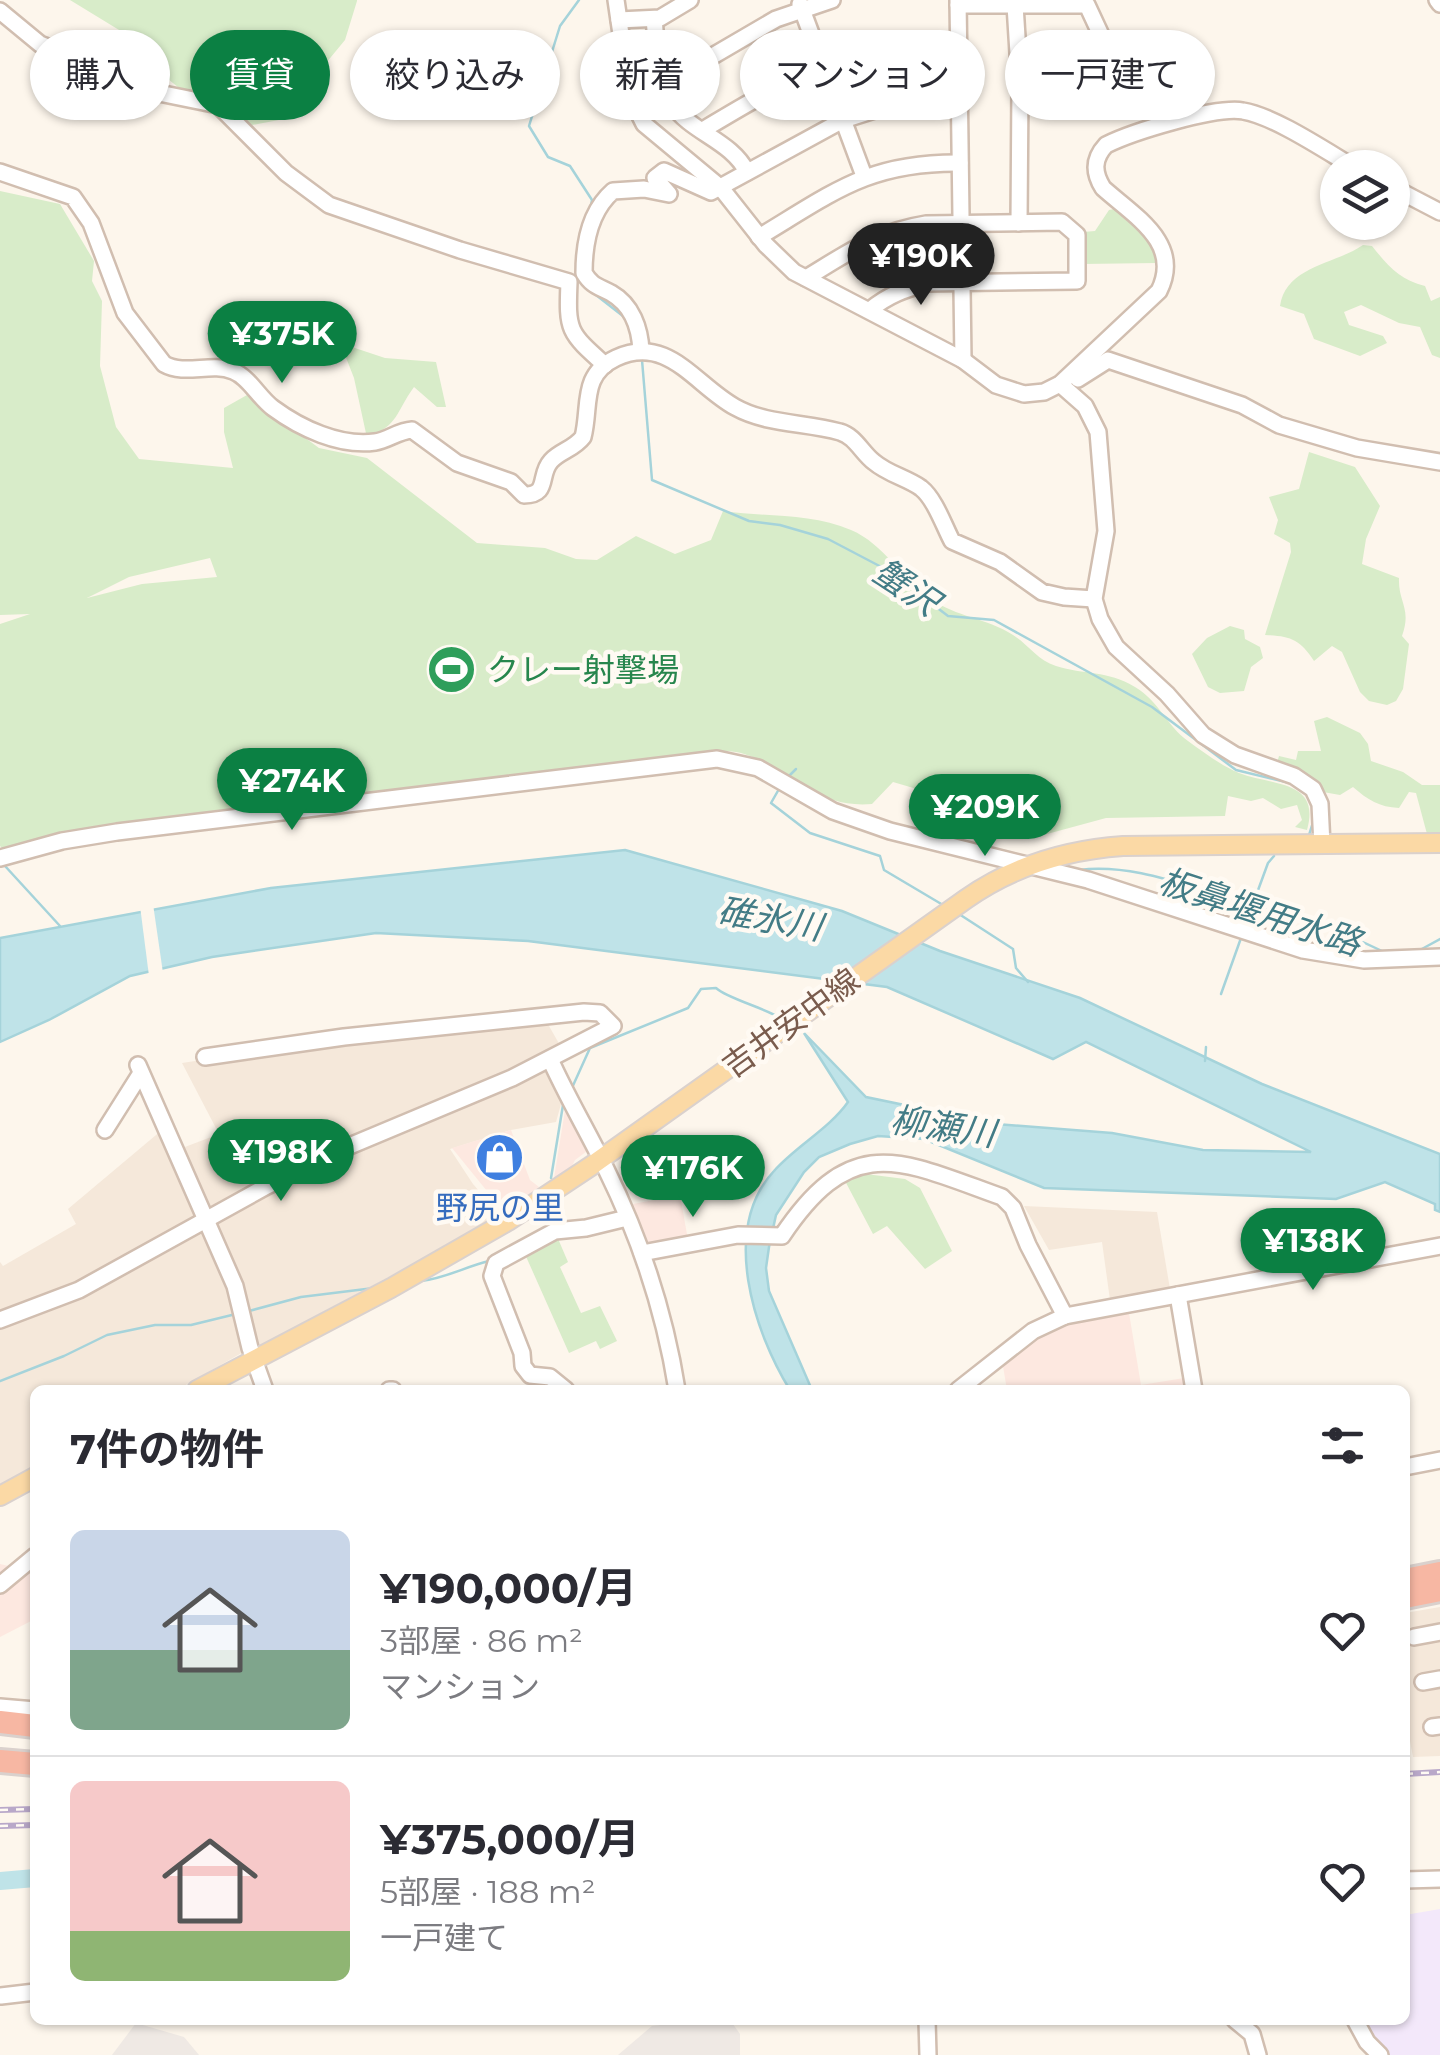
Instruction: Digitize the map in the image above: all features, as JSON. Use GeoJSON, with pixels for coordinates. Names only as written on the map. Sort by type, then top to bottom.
{"type":"FeatureCollection","features":[{"type":"Feature","properties":{"kind":"highway"},"geometry":{"type":"LineString","coordinates":[[1410,1580],[1439,1580]]}},
{"type":"Feature","properties":{"kind":"highway"},"geometry":{"type":"LineString","coordinates":[[1410,1594],[1439,1580]]}},
{"type":"Feature","properties":{"kind":"highway"},"geometry":{"type":"LineString","coordinates":[[0,1722],[30,1725]]}},
{"type":"Feature","properties":{"kind":"highway"},"geometry":{"type":"LineString","coordinates":[[0,1735],[30,1738]]}},
{"type":"Feature","properties":{"kind":"highway"},"geometry":{"type":"LineString","coordinates":[[0,1750],[30,1753]]}},
{"type":"Feature","properties":{"kind":"highway"},"geometry":{"type":"LineString","coordinates":[[0,1760],[30,1763]]}},
{"type":"Feature","properties":{"kind":"main road","name":"吉井安中線"},"geometry":{"type":"LineString","coordinates":[[206,1385],[452,1254],[601,1159],[972,894],[1023,866],[1123,846],[1440,843]]}},
{"type":"Feature","properties":{"kind":"main road"},"geometry":{"type":"LineString","coordinates":[[0,1496],[30,1480]]}},
{"type":"Feature","properties":{"kind":"street"},"geometry":{"type":"LineString","coordinates":[[616,0],[630,96],[644,124],[721,188],[780,260],[806,278],[963,360],[996,385],[1011,392],[1034,394],[1063,386],[1108,360],[1242,405],[1279,425],[1356,448],[1440,462]]}},
{"type":"Feature","properties":{"kind":"street"},"geometry":{"type":"LineString","coordinates":[[618,20],[654,20],[690,0]]}},
{"type":"Feature","properties":{"kind":"street"},"geometry":{"type":"LineString","coordinates":[[720,52],[800,5],[832,0]]}},
{"type":"Feature","properties":{"kind":"street"},"geometry":{"type":"LineString","coordinates":[[958,30],[958,3],[1087,5],[1098,30]]}},
{"type":"Feature","properties":{"kind":"street"},"geometry":{"type":"LineString","coordinates":[[800,5],[809,30]]}},
{"type":"Feature","properties":{"kind":"street"},"geometry":{"type":"LineString","coordinates":[[1015,5],[1017,30]]}},
{"type":"Feature","properties":{"kind":"street"},"geometry":{"type":"LineString","coordinates":[[0,11],[40,44],[76,58],[107,104],[130,104],[159,93],[218,105],[286,173],[329,204],[569,282],[567,322],[576,340],[605,364]]}},
{"type":"Feature","properties":{"kind":"street"},"geometry":{"type":"LineString","coordinates":[[654,20],[655,30]]}},
{"type":"Feature","properties":{"kind":"street"},"geometry":{"type":"LineString","coordinates":[[703,130],[740,108]]}},
{"type":"Feature","properties":{"kind":"street"},"geometry":{"type":"LineString","coordinates":[[1063,386],[1159,291],[1166,272],[1163,244],[1097,178],[1096,163],[1106,145],[1207,114],[1242,110],[1262,116],[1323,150]]}},
{"type":"Feature","properties":{"kind":"street"},"geometry":{"type":"LineString","coordinates":[[690,120],[739,156],[748,172]]}},
{"type":"Feature","properties":{"kind":"street"},"geometry":{"type":"LineString","coordinates":[[641,351],[636,321],[629,310],[616,296],[594,286],[584,273],[589,230],[613,190],[644,189],[669,194],[655,178],[664,171],[711,192],[843,120],[864,176]]}},
{"type":"Feature","properties":{"kind":"street"},"geometry":{"type":"LineString","coordinates":[[959,120],[963,360]]}},
{"type":"Feature","properties":{"kind":"street"},"geometry":{"type":"LineString","coordinates":[[1019,224],[1020,120]]}},
{"type":"Feature","properties":{"kind":"street"},"geometry":{"type":"LineString","coordinates":[[760,236],[864,176],[906,165],[960,163]]}},
{"type":"Feature","properties":{"kind":"street"},"geometry":{"type":"LineString","coordinates":[[0,172],[73,198],[91,223],[125,313],[164,364],[173,370],[231,370],[276,410],[321,434],[372,442],[412,430],[457,463],[511,482],[524,495],[531,495],[543,486],[547,465],[583,438],[587,391],[598,370],[641,351],[663,353],[746,412],[842,432],[874,462],[921,488],[952,541],[1000,562],[1042,592],[1064,598],[1094,599]]}},
{"type":"Feature","properties":{"kind":"street"},"geometry":{"type":"LineString","coordinates":[[1410,196],[1440,212]]}},
{"type":"Feature","properties":{"kind":"street"},"geometry":{"type":"LineString","coordinates":[[806,278],[883,233],[926,224],[1062,222],[1077,235],[1077,280],[962,282],[904,289],[870,310]]}},
{"type":"Feature","properties":{"kind":"street"},"geometry":{"type":"LineString","coordinates":[[1063,386],[1085,406],[1098,432],[1106,531],[1094,599],[1100,619],[1116,647],[1203,735],[1236,755],[1294,776],[1313,789],[1320,804],[1322,844]]}},
{"type":"Feature","properties":{"kind":"street"},"geometry":{"type":"LineString","coordinates":[[2,857],[62,840],[117,832],[717,759],[743,762],[772,774],[847,817],[1088,880],[1303,950],[1364,960],[1440,957]]}},
{"type":"Feature","properties":{"kind":"street"},"geometry":{"type":"LineString","coordinates":[[0,1320],[79,1290],[340,1150],[473,1095],[614,1026],[600,1013],[584,1012],[344,1037],[205,1057]]}},
{"type":"Feature","properties":{"kind":"street"},"geometry":{"type":"LineString","coordinates":[[550,1059],[601,1159],[642,1253],[676,1385]]}},
{"type":"Feature","properties":{"kind":"street"},"geometry":{"type":"LineString","coordinates":[[106,1130],[140,1069],[234,1286],[264,1385]]}},
{"type":"Feature","properties":{"kind":"street"},"geometry":{"type":"LineString","coordinates":[[642,1253],[740,1236],[782,1236],[809,1199],[838,1174],[896,1162],[1002,1198],[1013,1208],[1065,1316]]}},
{"type":"Feature","properties":{"kind":"street"},"geometry":{"type":"LineString","coordinates":[[560,1385],[550,1377],[530,1375],[524,1366],[492,1276],[496,1262],[555,1231],[627,1218]]}},
{"type":"Feature","properties":{"kind":"street"},"geometry":{"type":"LineString","coordinates":[[964,1385],[1033,1331],[1065,1316],[1440,1246]]}},
{"type":"Feature","properties":{"kind":"street"},"geometry":{"type":"LineString","coordinates":[[1178,1295],[1193,1385]]}},
{"type":"Feature","properties":{"kind":"street"},"geometry":{"type":"LineString","coordinates":[[1410,1465],[1440,1460]]}},
{"type":"Feature","properties":{"kind":"street"},"geometry":{"type":"LineString","coordinates":[[0,1585],[30,1560]]}},
{"type":"Feature","properties":{"kind":"street"},"geometry":{"type":"LineString","coordinates":[[1414,1637],[1440,1632]]}},
{"type":"Feature","properties":{"kind":"street"},"geometry":{"type":"LineString","coordinates":[[0,1707],[30,1710]]}},
{"type":"Feature","properties":{"kind":"street"},"geometry":{"type":"LineString","coordinates":[[1410,1880],[1440,1879]]}},
{"type":"Feature","properties":{"kind":"street"},"geometry":{"type":"LineString","coordinates":[[1,1996],[30,1993]]}},
{"type":"Feature","properties":{"kind":"street"},"geometry":{"type":"LineString","coordinates":[[926,2025],[928,2055]]}},
{"type":"Feature","properties":{"kind":"street"},"geometry":{"type":"LineString","coordinates":[[1240,2025],[1252,2034],[1258,2055]]}},
{"type":"Feature","properties":{"kind":"street"},"geometry":{"type":"LineString","coordinates":[[1358,2025],[1380,2055]]}},
{"type":"Feature","properties":{"kind":"shaded area"},"geometry":{"type":"Polygon","coordinates":[[[545,1019],[561,1047],[205,1214],[177,1150],[219,1134],[182,1063],[294,1046],[545,1019]]]}},
{"type":"Feature","properties":{"kind":"shaded area"},"geometry":{"type":"Polygon","coordinates":[[[546,1067],[563,1097],[556,1122],[511,1130],[450,1149],[499,1214],[447,1246],[255,1348],[209,1224],[365,1145],[546,1067]]]}},
{"type":"Feature","properties":{"kind":"shaded area"},"geometry":{"type":"Polygon","coordinates":[[[566,1104],[587,1151],[554,1178],[566,1104]]]}},
{"type":"Feature","properties":{"kind":"shaded area"},"geometry":{"type":"Polygon","coordinates":[[[162,1130],[231,1287],[245,1351],[186,1385],[30,1385],[30,1470],[0,1486],[0,1262],[3,1266],[76,1224],[68,1209],[162,1130]]]}},
{"type":"Feature","properties":{"kind":"shaded area"},"geometry":{"type":"Polygon","coordinates":[[[511,1130],[530,1180],[539,1187],[504,1212],[452,1148],[511,1130]]]}},
{"type":"Feature","properties":{"kind":"shaded area"},"geometry":{"type":"Polygon","coordinates":[[[680,1195],[688,1240],[651,1247],[644,1244],[628,1205],[680,1195]]]}},
{"type":"Feature","properties":{"kind":"shaded area"},"geometry":{"type":"Polygon","coordinates":[[[1024,1206],[1157,1212],[1170,1289],[1110,1300],[1102,1242],[1049,1250],[1024,1206]]]}},
{"type":"Feature","properties":{"kind":"shaded area"},"geometry":{"type":"Polygon","coordinates":[[[1129,1313],[1141,1385],[1006,1385],[1002,1360],[1059,1323],[1129,1313]]]}},
{"type":"Feature","properties":{"kind":"shaded area"},"geometry":{"type":"Polygon","coordinates":[[[1184,1378],[1185,1385],[1141,1385],[1184,1378]]]}},
{"type":"Feature","properties":{"kind":"shaded area"},"geometry":{"type":"Polygon","coordinates":[[[30,1563],[30,1622],[0,1637],[0,1564],[13,1567],[30,1563]]]}},
{"type":"Feature","properties":{"kind":"shaded area"},"geometry":{"type":"Polygon","coordinates":[[[1440,1607],[1440,1756],[1413,1757],[1410,1612],[1440,1607]]]}},
{"type":"Feature","properties":{"kind":"shaded area"},"geometry":{"type":"Polygon","coordinates":[[[1440,1909],[1440,2055],[1386,2055],[1363,2025],[1410,2025],[1410,1914],[1440,1909]]]}},
{"type":"Feature","properties":{"kind":"shaded area"},"geometry":{"type":"Polygon","coordinates":[[[134,2025],[143,2025],[184,2037],[199,2055],[112,2055],[134,2025]]]}},
{"type":"Feature","properties":{"kind":"shaded area"},"geometry":{"type":"Polygon","coordinates":[[[734,2025],[740,2034],[740,2055],[618,2055],[652,2026],[734,2025]]]}},
{"type":"Feature","properties":{"kind":"green space"},"geometry":{"type":"Polygon","coordinates":[[[70,0],[357,0],[345,40],[330,58],[330,30],[190,30],[190,97],[170,81],[170,30],[119,30],[70,0]]]}},
{"type":"Feature","properties":{"kind":"green space"},"geometry":{"type":"Polygon","coordinates":[[[235,120],[279,120],[252,125],[235,120]]]}},
{"type":"Feature","properties":{"kind":"green space"},"geometry":{"type":"Polygon","coordinates":[[[0,191],[60,204],[94,261],[92,281],[102,301],[100,366],[116,427],[139,459],[233,468],[224,432],[224,408],[247,395],[319,448],[367,458],[477,543],[545,548],[576,559],[597,560],[636,536],[675,554],[711,540],[723,511],[804,518],[836,525],[863,536],[941,605],[1003,629],[1049,663],[1105,675],[1135,687],[1181,735],[1219,763],[1301,793],[1309,814],[1307,830],[1295,827],[1302,820],[1297,805],[1281,809],[1263,798],[1251,801],[1228,796],[1225,816],[1106,818],[1036,837],[1011,834],[944,797],[893,782],[872,804],[851,804],[818,794],[759,759],[724,751],[186,816],[84,831],[4,850],[0,846],[0,624],[30,614],[0,615],[0,191]],[[210,558],[129,577],[87,598],[142,584],[217,577],[210,558]]]}},
{"type":"Feature","properties":{"kind":"green space"},"geometry":{"type":"Polygon","coordinates":[[[1114,209],[1155,246],[1157,263],[1082,264],[1083,232],[1095,231],[1109,210],[1114,209]]]}},
{"type":"Feature","properties":{"kind":"green space"},"geometry":{"type":"Polygon","coordinates":[[[1363,245],[1372,246],[1401,276],[1425,286],[1431,301],[1440,297],[1440,358],[1432,355],[1420,327],[1399,323],[1361,305],[1344,312],[1349,325],[1383,336],[1387,343],[1360,356],[1314,339],[1304,314],[1280,306],[1284,293],[1302,274],[1363,245]]]}},
{"type":"Feature","properties":{"kind":"green space"},"geometry":{"type":"Polygon","coordinates":[[[346,345],[385,358],[436,362],[446,407],[437,407],[414,387],[391,423],[367,438],[354,378],[343,350],[346,345]]]}},
{"type":"Feature","properties":{"kind":"green space"},"geometry":{"type":"Polygon","coordinates":[[[1309,452],[1355,467],[1380,506],[1366,539],[1362,564],[1399,578],[1406,619],[1402,636],[1409,644],[1403,689],[1396,701],[1387,705],[1369,701],[1360,692],[1342,652],[1332,646],[1314,661],[1294,640],[1265,635],[1291,552],[1290,543],[1274,534],[1278,520],[1269,497],[1299,489],[1309,452]]]}},
{"type":"Feature","properties":{"kind":"green space"},"geometry":{"type":"Polygon","coordinates":[[[1230,626],[1244,630],[1245,639],[1260,647],[1263,658],[1251,667],[1244,691],[1220,693],[1208,687],[1192,654],[1207,638],[1230,626]]]}},
{"type":"Feature","properties":{"kind":"green space"},"geometry":{"type":"Polygon","coordinates":[[[1327,717],[1360,733],[1368,744],[1371,761],[1403,772],[1422,785],[1440,785],[1440,836],[1427,834],[1416,793],[1409,792],[1399,808],[1385,806],[1353,787],[1340,795],[1323,792],[1319,785],[1277,763],[1279,756],[1296,760],[1298,751],[1321,751],[1314,721],[1327,717]]]}},
{"type":"Feature","properties":{"kind":"green space"},"geometry":{"type":"Polygon","coordinates":[[[858,1173],[905,1179],[920,1188],[952,1251],[925,1269],[887,1226],[873,1234],[844,1179],[858,1173]]]}},
{"type":"Feature","properties":{"kind":"green space"},"geometry":{"type":"Polygon","coordinates":[[[556,1234],[568,1262],[560,1267],[581,1313],[600,1306],[617,1341],[600,1349],[596,1341],[569,1353],[524,1252],[556,1234]]]}},
{"type":"Feature","properties":{"kind":"water","name":"碓氷川"},"geometry":{"type":"Polygon","coordinates":[[[625,850],[842,911],[940,951],[1080,998],[1262,1084],[1440,1154],[1440,1212],[1435,1210],[1435,1204],[1385,1182],[1336,1199],[1044,1188],[924,1139],[878,1136],[819,1157],[804,1172],[776,1215],[766,1268],[769,1291],[810,1385],[787,1385],[755,1311],[746,1250],[749,1222],[758,1195],[774,1171],[848,1102],[804,1033],[866,1097],[996,1124],[1112,1133],[1203,1150],[1311,1152],[1086,1042],[1053,1059],[887,987],[528,941],[376,933],[212,957],[130,976],[0,1042],[0,938],[271,888],[625,850]]]}},
{"type":"Feature","properties":{"kind":"pier"},"geometry":{"type":"Polygon","coordinates":[[[153,904],[163,973],[149,976],[140,906],[153,904]]]}},
{"type":"Feature","properties":{"kind":"waterway","name":"蟹沢"},"geometry":{"type":"LineString","coordinates":[[579,0],[560,26],[529,126],[548,157],[570,166],[592,200],[590,211]]}},
{"type":"Feature","properties":{"kind":"waterway","name":"蟹沢"},"geometry":{"type":"LineString","coordinates":[[587,288],[628,320]]}},
{"type":"Feature","properties":{"kind":"waterway","name":"蟹沢"},"geometry":{"type":"LineString","coordinates":[[642,360],[652,480],[749,521],[828,539],[889,571],[948,616],[994,620],[1152,707],[1236,770],[1290,783]]}},
{"type":"Feature","properties":{"kind":"waterway"},"geometry":{"type":"LineString","coordinates":[[789,776],[796,769]]}},
{"type":"Feature","properties":{"kind":"waterway"},"geometry":{"type":"LineString","coordinates":[[779,789],[771,803],[810,833],[880,856],[884,870],[943,905]]}},
{"type":"Feature","properties":{"kind":"waterway","name":"蟹沢"},"geometry":{"type":"LineString","coordinates":[[1309,835],[1314,819]]}},
{"type":"Feature","properties":{"kind":"waterway","name":"蟹沢"},"geometry":{"type":"LineString","coordinates":[[1246,923],[1274,856]]}},
{"type":"Feature","properties":{"kind":"waterway"},"geometry":{"type":"LineString","coordinates":[[5,866],[60,926]]}},
{"type":"Feature","properties":{"kind":"waterway","name":"板鼻堰用水路"},"geometry":{"type":"LineString","coordinates":[[1079,870],[1115,870],[1169,880],[1303,920],[1382,951]]}},
{"type":"Feature","properties":{"kind":"waterway"},"geometry":{"type":"LineString","coordinates":[[959,914],[1013,949],[1016,968],[1028,982]]}},
{"type":"Feature","properties":{"kind":"waterway","name":"蟹沢"},"geometry":{"type":"LineString","coordinates":[[1221,994],[1241,938]]}},
{"type":"Feature","properties":{"kind":"waterway","name":"板鼻堰用水路"},"geometry":{"type":"LineString","coordinates":[[1420,950],[1440,939]]}},
{"type":"Feature","properties":{"kind":"waterway"},"geometry":{"type":"LineString","coordinates":[[571,1090],[590,1048],[688,1008],[701,989],[716,988],[784,1020]]}},
{"type":"Feature","properties":{"kind":"waterway","name":"蟹沢"},"geometry":{"type":"LineString","coordinates":[[1205,1061],[1206,1047]]}},
{"type":"Feature","properties":{"kind":"waterway"},"geometry":{"type":"LineString","coordinates":[[551,1178],[563,1105]]}},
{"type":"Feature","properties":{"kind":"waterway"},"geometry":{"type":"LineString","coordinates":[[552,1225],[561,1218],[561,1200]]}},
{"type":"Feature","properties":{"kind":"waterway"},"geometry":{"type":"LineString","coordinates":[[421,1281],[489,1261]]}},
{"type":"Feature","properties":{"kind":"waterway"},"geometry":{"type":"LineString","coordinates":[[249,1311],[301,1297],[374,1288]]}},
{"type":"Feature","properties":{"kind":"waterway"},"geometry":{"type":"LineString","coordinates":[[0,1381],[107,1335],[155,1325],[191,1325],[236,1314]]}},
{"type":"Feature","properties":{"kind":"waterway","name":"柳瀬川"},"geometry":{"type":"LineString","coordinates":[[0,1881],[30,1878]]}},
{"type":"Feature","properties":{"kind":"railway"},"geometry":{"type":"LineString","coordinates":[[1410,1774],[1440,1772]]}},
{"type":"Feature","properties":{"kind":"railway"},"geometry":{"type":"LineString","coordinates":[[0,1810],[30,1809]]}},
{"type":"Feature","properties":{"kind":"railway"},"geometry":{"type":"LineString","coordinates":[[0,1826],[30,1825]]}},
{"type":"Feature","properties":{"kind":"place","name":"クレー射撃場"},"geometry":{"type":"Point","coordinates":[452,670]}},
{"type":"Feature","properties":{"kind":"place","name":"野尻の里"},"geometry":{"type":"Point","coordinates":[500,1158]}}]}
